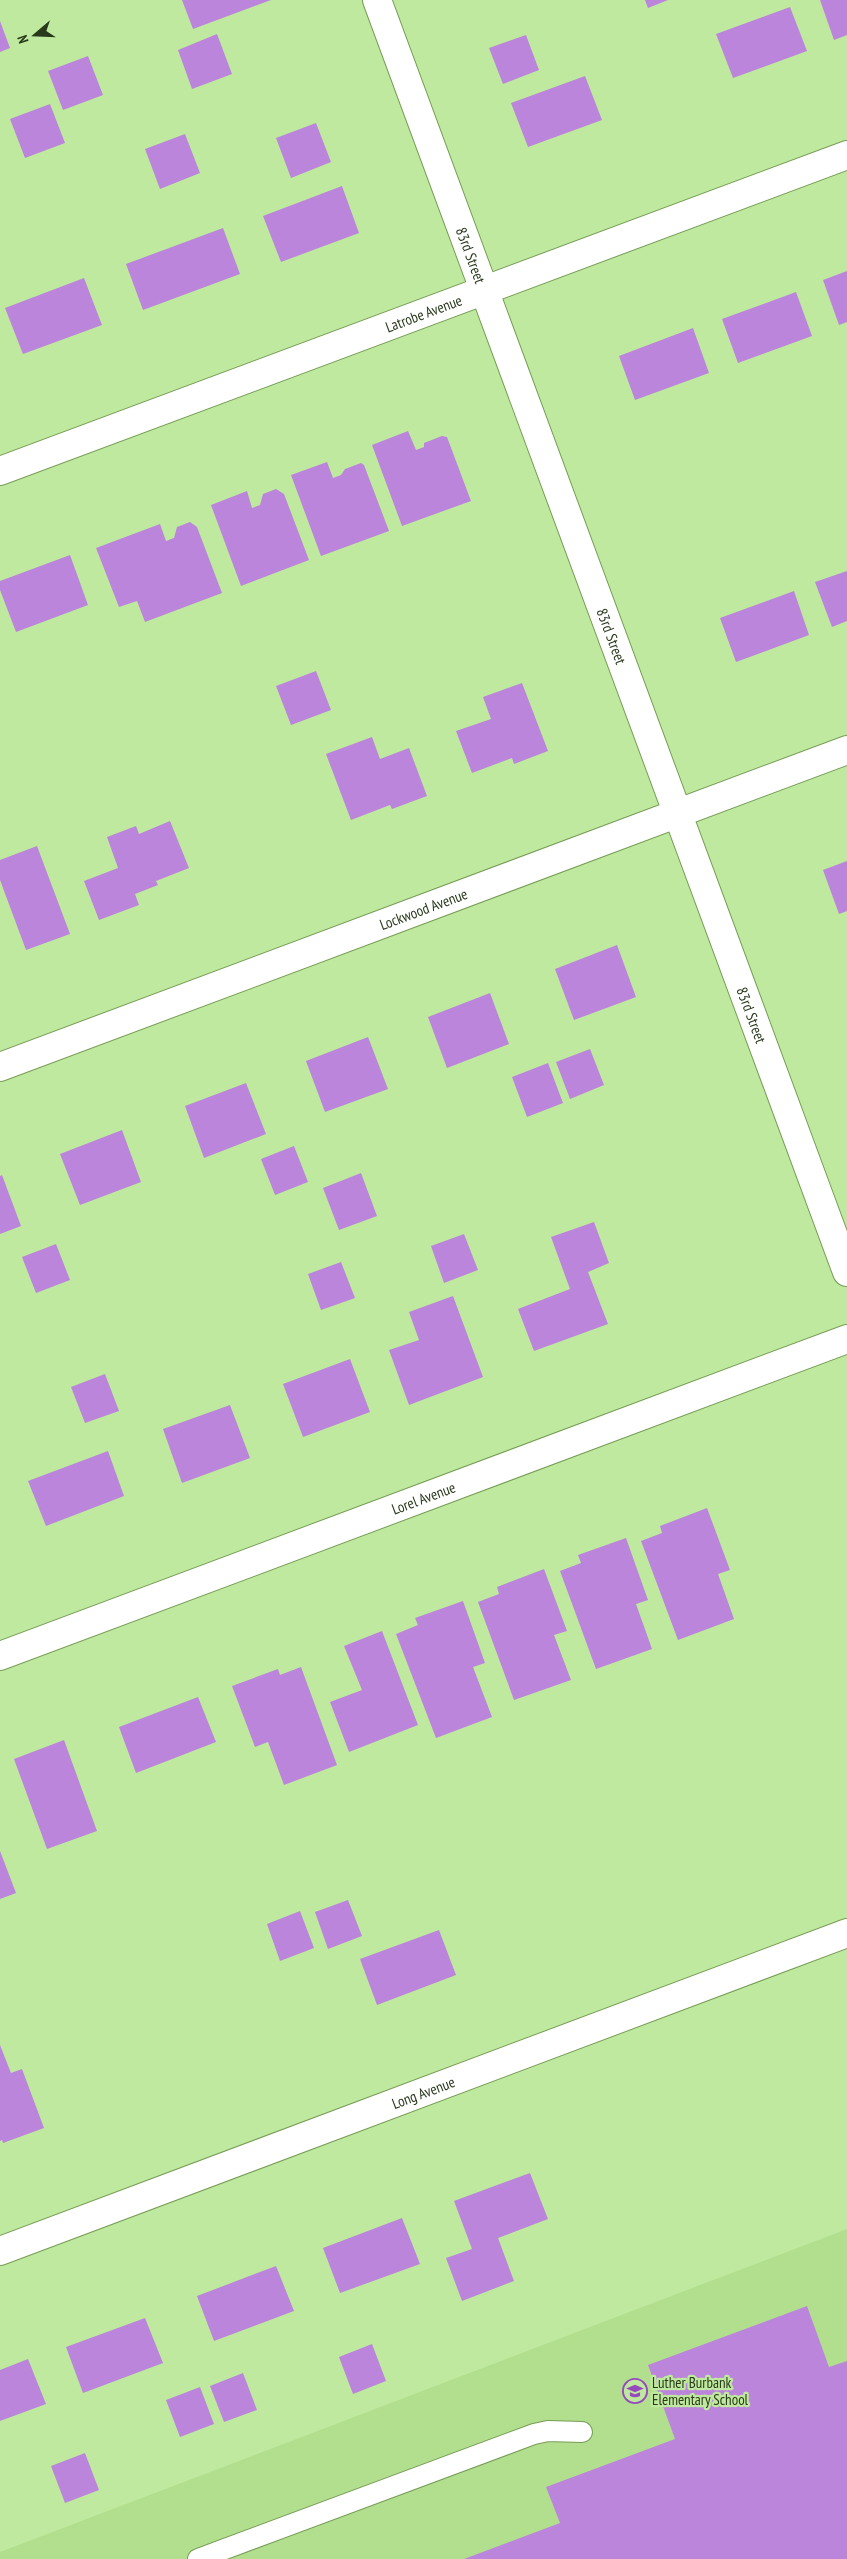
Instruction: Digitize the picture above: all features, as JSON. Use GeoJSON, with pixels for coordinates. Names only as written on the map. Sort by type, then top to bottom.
{"type":"FeatureCollection","features":[{"type":"Feature","properties":{"kind":"street","name":"83rd Street"},"geometry":{"type":"LineString","coordinates":[[377,0],[847,1272]]}},
{"type":"Feature","properties":{"kind":"street","name":"Latrobe Avenue"},"geometry":{"type":"LineString","coordinates":[[0,471],[847,155]]}},
{"type":"Feature","properties":{"kind":"street","name":"Lockwood Avenue"},"geometry":{"type":"LineString","coordinates":[[0,1067],[847,750]]}},
{"type":"Feature","properties":{"kind":"street","name":"Lorel Avenue"},"geometry":{"type":"LineString","coordinates":[[0,1656],[847,1339]]}},
{"type":"Feature","properties":{"kind":"street","name":"Long Avenue"},"geometry":{"type":"LineString","coordinates":[[0,2251],[847,1933]]}},
{"type":"Feature","properties":{"kind":"lane"},"geometry":{"type":"LineString","coordinates":[[198,2559],[534,2434],[548,2431],[582,2432]]}},
{"type":"Feature","properties":{"kind":"shaded area","name":"Luther Burbank Elementary School"},"geometry":{"type":"Polygon","coordinates":[[[847,2229],[847,2559],[0,2559],[0,2552],[847,2229]]]}},
{"type":"Feature","properties":{"kind":"building"},"geometry":{"type":"Polygon","coordinates":[[[182,0],[271,0],[193,29],[182,0]]]}},
{"type":"Feature","properties":{"kind":"building"},"geometry":{"type":"Polygon","coordinates":[[[645,0],[668,0],[648,8],[645,0]]]}},
{"type":"Feature","properties":{"kind":"building"},"geometry":{"type":"Polygon","coordinates":[[[820,0],[847,0],[847,35],[834,40],[820,0]]]}},
{"type":"Feature","properties":{"kind":"building"},"geometry":{"type":"Polygon","coordinates":[[[790,7],[807,51],[733,78],[716,34],[790,7]]]}},
{"type":"Feature","properties":{"kind":"building"},"geometry":{"type":"Polygon","coordinates":[[[0,21],[10,48],[0,52],[0,21]]]}},
{"type":"Feature","properties":{"kind":"building"},"geometry":{"type":"Polygon","coordinates":[[[217,34],[232,74],[192,89],[178,50],[217,34]]]}},
{"type":"Feature","properties":{"kind":"building"},"geometry":{"type":"Polygon","coordinates":[[[526,35],[539,70],[503,84],[489,48],[526,35]]]}},
{"type":"Feature","properties":{"kind":"building"},"geometry":{"type":"Polygon","coordinates":[[[88,56],[103,95],[63,110],[48,71],[88,56]]]}},
{"type":"Feature","properties":{"kind":"building"},"geometry":{"type":"Polygon","coordinates":[[[585,76],[602,120],[528,147],[511,103],[585,76]]]}},
{"type":"Feature","properties":{"kind":"building"},"geometry":{"type":"Polygon","coordinates":[[[50,104],[65,143],[25,158],[10,119],[50,104]]]}},
{"type":"Feature","properties":{"kind":"building"},"geometry":{"type":"Polygon","coordinates":[[[316,123],[331,162],[291,178],[276,138],[316,123]]]}},
{"type":"Feature","properties":{"kind":"building"},"geometry":{"type":"Polygon","coordinates":[[[185,134],[200,173],[160,189],[145,149],[185,134]]]}},
{"type":"Feature","properties":{"kind":"building"},"geometry":{"type":"Polygon","coordinates":[[[342,186],[359,233],[281,262],[263,216],[342,186]]]}},
{"type":"Feature","properties":{"kind":"building"},"geometry":{"type":"Polygon","coordinates":[[[223,228],[240,274],[143,310],[126,264],[223,228]]]}},
{"type":"Feature","properties":{"kind":"building"},"geometry":{"type":"Polygon","coordinates":[[[847,271],[847,322],[839,325],[823,280],[847,271]]]}},
{"type":"Feature","properties":{"kind":"building"},"geometry":{"type":"Polygon","coordinates":[[[84,278],[102,325],[23,354],[5,308],[84,278]]]}},
{"type":"Feature","properties":{"kind":"building"},"geometry":{"type":"Polygon","coordinates":[[[796,292],[812,336],[738,363],[722,319],[796,292]]]}},
{"type":"Feature","properties":{"kind":"building"},"geometry":{"type":"Polygon","coordinates":[[[693,328],[709,373],[635,400],[619,356],[693,328]]]}},
{"type":"Feature","properties":{"kind":"building"},"geometry":{"type":"Polygon","coordinates":[[[408,431],[416,450],[424,447],[424,443],[442,436],[447,437],[471,501],[402,526],[372,445],[408,431]]]}},
{"type":"Feature","properties":{"kind":"building"},"geometry":{"type":"Polygon","coordinates":[[[327,462],[333,478],[341,475],[345,469],[361,463],[364,465],[389,531],[321,556],[291,475],[327,462]]]}},
{"type":"Feature","properties":{"kind":"building"},"geometry":{"type":"Polygon","coordinates":[[[276,489],[284,494],[309,560],[241,586],[211,505],[247,491],[252,508],[260,505],[263,494],[276,489]]]}},
{"type":"Feature","properties":{"kind":"building"},"geometry":{"type":"Polygon","coordinates":[[[190,522],[197,527],[222,593],[145,622],[137,601],[119,607],[96,548],[160,524],[166,541],[174,538],[177,527],[190,522]]]}},
{"type":"Feature","properties":{"kind":"building"},"geometry":{"type":"Polygon","coordinates":[[[70,555],[88,605],[16,632],[0,590],[0,581],[70,555]]]}},
{"type":"Feature","properties":{"kind":"building"},"geometry":{"type":"Polygon","coordinates":[[[847,571],[847,621],[832,627],[815,582],[847,571]]]}},
{"type":"Feature","properties":{"kind":"building"},"geometry":{"type":"Polygon","coordinates":[[[794,591],[809,635],[736,662],[720,618],[794,591]]]}},
{"type":"Feature","properties":{"kind":"building"},"geometry":{"type":"Polygon","coordinates":[[[316,671],[331,710],[291,725],[276,686],[316,671]]]}},
{"type":"Feature","properties":{"kind":"building"},"geometry":{"type":"Polygon","coordinates":[[[522,683],[548,751],[514,764],[512,758],[472,773],[456,731],[491,719],[483,697],[522,683]]]}},
{"type":"Feature","properties":{"kind":"building"},"geometry":{"type":"Polygon","coordinates":[[[372,737],[380,759],[409,748],[427,796],[392,809],[390,805],[351,820],[326,754],[372,737]]]}},
{"type":"Feature","properties":{"kind":"building"},"geometry":{"type":"Polygon","coordinates":[[[170,821],[189,868],[156,881],[158,885],[135,894],[139,905],[99,920],[84,881],[118,868],[107,837],[136,826],[139,834],[170,821]]]}},
{"type":"Feature","properties":{"kind":"building"},"geometry":{"type":"Polygon","coordinates":[[[37,846],[70,934],[26,950],[0,880],[0,860],[37,846]]]}},
{"type":"Feature","properties":{"kind":"building"},"geometry":{"type":"Polygon","coordinates":[[[847,861],[847,911],[839,914],[823,870],[847,861]]]}},
{"type":"Feature","properties":{"kind":"building"},"geometry":{"type":"Polygon","coordinates":[[[617,945],[636,997],[574,1020],[555,969],[617,945]]]}},
{"type":"Feature","properties":{"kind":"building"},"geometry":{"type":"Polygon","coordinates":[[[490,993],[509,1044],[447,1068],[428,1017],[490,993]]]}},
{"type":"Feature","properties":{"kind":"building"},"geometry":{"type":"Polygon","coordinates":[[[368,1037],[388,1089],[325,1112],[306,1061],[368,1037]]]}},
{"type":"Feature","properties":{"kind":"building"},"geometry":{"type":"Polygon","coordinates":[[[590,1049],[604,1085],[570,1099],[556,1062],[590,1049]]]}},
{"type":"Feature","properties":{"kind":"building"},"geometry":{"type":"Polygon","coordinates":[[[548,1063],[563,1103],[527,1117],[512,1077],[548,1063]]]}},
{"type":"Feature","properties":{"kind":"building"},"geometry":{"type":"Polygon","coordinates":[[[246,1083],[266,1134],[204,1158],[185,1106],[246,1083]]]}},
{"type":"Feature","properties":{"kind":"building"},"geometry":{"type":"Polygon","coordinates":[[[122,1130],[141,1182],[80,1205],[60,1154],[122,1130]]]}},
{"type":"Feature","properties":{"kind":"building"},"geometry":{"type":"Polygon","coordinates":[[[294,1146],[308,1182],[275,1195],[261,1159],[294,1146]]]}},
{"type":"Feature","properties":{"kind":"building"},"geometry":{"type":"Polygon","coordinates":[[[361,1173],[377,1216],[339,1230],[323,1188],[361,1173]]]}},
{"type":"Feature","properties":{"kind":"building"},"geometry":{"type":"Polygon","coordinates":[[[2,1175],[21,1226],[0,1234],[0,1176],[2,1175]]]}},
{"type":"Feature","properties":{"kind":"building"},"geometry":{"type":"Polygon","coordinates":[[[594,1222],[609,1263],[588,1272],[608,1324],[534,1351],[518,1309],[570,1289],[551,1237],[594,1222]]]}},
{"type":"Feature","properties":{"kind":"building"},"geometry":{"type":"Polygon","coordinates":[[[464,1234],[478,1270],[444,1283],[431,1246],[464,1234]]]}},
{"type":"Feature","properties":{"kind":"building"},"geometry":{"type":"Polygon","coordinates":[[[56,1244],[70,1280],[36,1293],[22,1257],[56,1244]]]}},
{"type":"Feature","properties":{"kind":"building"},"geometry":{"type":"Polygon","coordinates":[[[341,1262],[355,1298],[321,1310],[308,1274],[341,1262]]]}},
{"type":"Feature","properties":{"kind":"building"},"geometry":{"type":"Polygon","coordinates":[[[453,1296],[483,1377],[409,1405],[389,1350],[419,1340],[409,1312],[453,1296]]]}},
{"type":"Feature","properties":{"kind":"building"},"geometry":{"type":"Polygon","coordinates":[[[350,1359],[370,1412],[303,1437],[283,1384],[350,1359]]]}},
{"type":"Feature","properties":{"kind":"building"},"geometry":{"type":"Polygon","coordinates":[[[105,1374],[119,1411],[85,1423],[71,1387],[105,1374]]]}},
{"type":"Feature","properties":{"kind":"building"},"geometry":{"type":"Polygon","coordinates":[[[230,1405],[250,1458],[182,1483],[163,1429],[230,1405]]]}},
{"type":"Feature","properties":{"kind":"building"},"geometry":{"type":"Polygon","coordinates":[[[108,1451],[124,1496],[46,1526],[28,1481],[108,1451]]]}},
{"type":"Feature","properties":{"kind":"building"},"geometry":{"type":"Polygon","coordinates":[[[707,1508],[730,1570],[718,1574],[734,1619],[678,1640],[641,1541],[662,1533],[660,1526],[707,1508]]]}},
{"type":"Feature","properties":{"kind":"building"},"geometry":{"type":"Polygon","coordinates":[[[626,1538],[648,1600],[636,1604],[652,1649],[596,1669],[560,1571],[581,1563],[578,1555],[626,1538]]]}},
{"type":"Feature","properties":{"kind":"building"},"geometry":{"type":"Polygon","coordinates":[[[544,1569],[567,1631],[554,1635],[571,1680],[514,1700],[478,1602],[499,1594],[497,1587],[544,1569]]]}},
{"type":"Feature","properties":{"kind":"building"},"geometry":{"type":"Polygon","coordinates":[[[463,1601],[485,1663],[473,1667],[492,1717],[436,1738],[396,1634],[418,1625],[415,1618],[463,1601]]]}},
{"type":"Feature","properties":{"kind":"building"},"geometry":{"type":"Polygon","coordinates":[[[382,1631],[418,1725],[349,1752],[330,1702],[362,1690],[344,1646],[382,1631]]]}},
{"type":"Feature","properties":{"kind":"building"},"geometry":{"type":"Polygon","coordinates":[[[301,1667],[337,1765],[284,1785],[268,1742],[255,1747],[232,1686],[278,1669],[280,1675],[301,1667]]]}},
{"type":"Feature","properties":{"kind":"building"},"geometry":{"type":"Polygon","coordinates":[[[198,1697],[216,1742],[136,1773],[119,1727],[198,1697]]]}},
{"type":"Feature","properties":{"kind":"building"},"geometry":{"type":"Polygon","coordinates":[[[64,1740],[97,1831],[47,1849],[14,1759],[64,1740]]]}},
{"type":"Feature","properties":{"kind":"building"},"geometry":{"type":"Polygon","coordinates":[[[0,1851],[16,1893],[0,1899],[0,1851]]]}},
{"type":"Feature","properties":{"kind":"building"},"geometry":{"type":"Polygon","coordinates":[[[348,1900],[362,1936],[328,1949],[315,1912],[348,1900]]]}},
{"type":"Feature","properties":{"kind":"building"},"geometry":{"type":"Polygon","coordinates":[[[300,1911],[314,1948],[280,1961],[267,1924],[300,1911]]]}},
{"type":"Feature","properties":{"kind":"building"},"geometry":{"type":"Polygon","coordinates":[[[439,1930],[456,1975],[377,2005],[360,1959],[439,1930]]]}},
{"type":"Feature","properties":{"kind":"building"},"geometry":{"type":"Polygon","coordinates":[[[0,2045],[11,2073],[22,2069],[44,2128],[3,2143],[2,2140],[0,2141],[0,2045]]]}},
{"type":"Feature","properties":{"kind":"building"},"geometry":{"type":"Polygon","coordinates":[[[530,2173],[548,2219],[498,2238],[514,2281],[462,2301],[446,2258],[472,2249],[454,2201],[530,2173]]]}},
{"type":"Feature","properties":{"kind":"building"},"geometry":{"type":"Polygon","coordinates":[[[402,2218],[420,2264],[340,2293],[323,2248],[402,2218]]]}},
{"type":"Feature","properties":{"kind":"building"},"geometry":{"type":"Polygon","coordinates":[[[276,2266],[294,2311],[214,2341],[197,2296],[276,2266]]]}},
{"type":"Feature","properties":{"kind":"building"},"geometry":{"type":"Polygon","coordinates":[[[807,2306],[829,2367],[847,2361],[847,2559],[464,2559],[560,2523],[546,2487],[675,2439],[648,2365],[807,2306]]]}},
{"type":"Feature","properties":{"kind":"building"},"geometry":{"type":"Polygon","coordinates":[[[145,2318],[163,2363],[83,2393],[66,2347],[145,2318]]]}},
{"type":"Feature","properties":{"kind":"building"},"geometry":{"type":"Polygon","coordinates":[[[372,2344],[386,2381],[353,2394],[339,2357],[372,2344]]]}},
{"type":"Feature","properties":{"kind":"building"},"geometry":{"type":"Polygon","coordinates":[[[28,2359],[46,2404],[0,2421],[0,2370],[28,2359]]]}},
{"type":"Feature","properties":{"kind":"building"},"geometry":{"type":"Polygon","coordinates":[[[243,2373],[257,2410],[224,2422],[210,2386],[243,2373]]]}},
{"type":"Feature","properties":{"kind":"building"},"geometry":{"type":"Polygon","coordinates":[[[200,2387],[214,2424],[180,2437],[166,2400],[200,2387]]]}},
{"type":"Feature","properties":{"kind":"building"},"geometry":{"type":"Polygon","coordinates":[[[85,2453],[99,2490],[65,2503],[51,2466],[85,2453]]]}},
{"type":"Feature","properties":{"kind":"place","name":"Luther Burbank Elementary School"},"geometry":{"type":"Point","coordinates":[635,2391]}}]}
